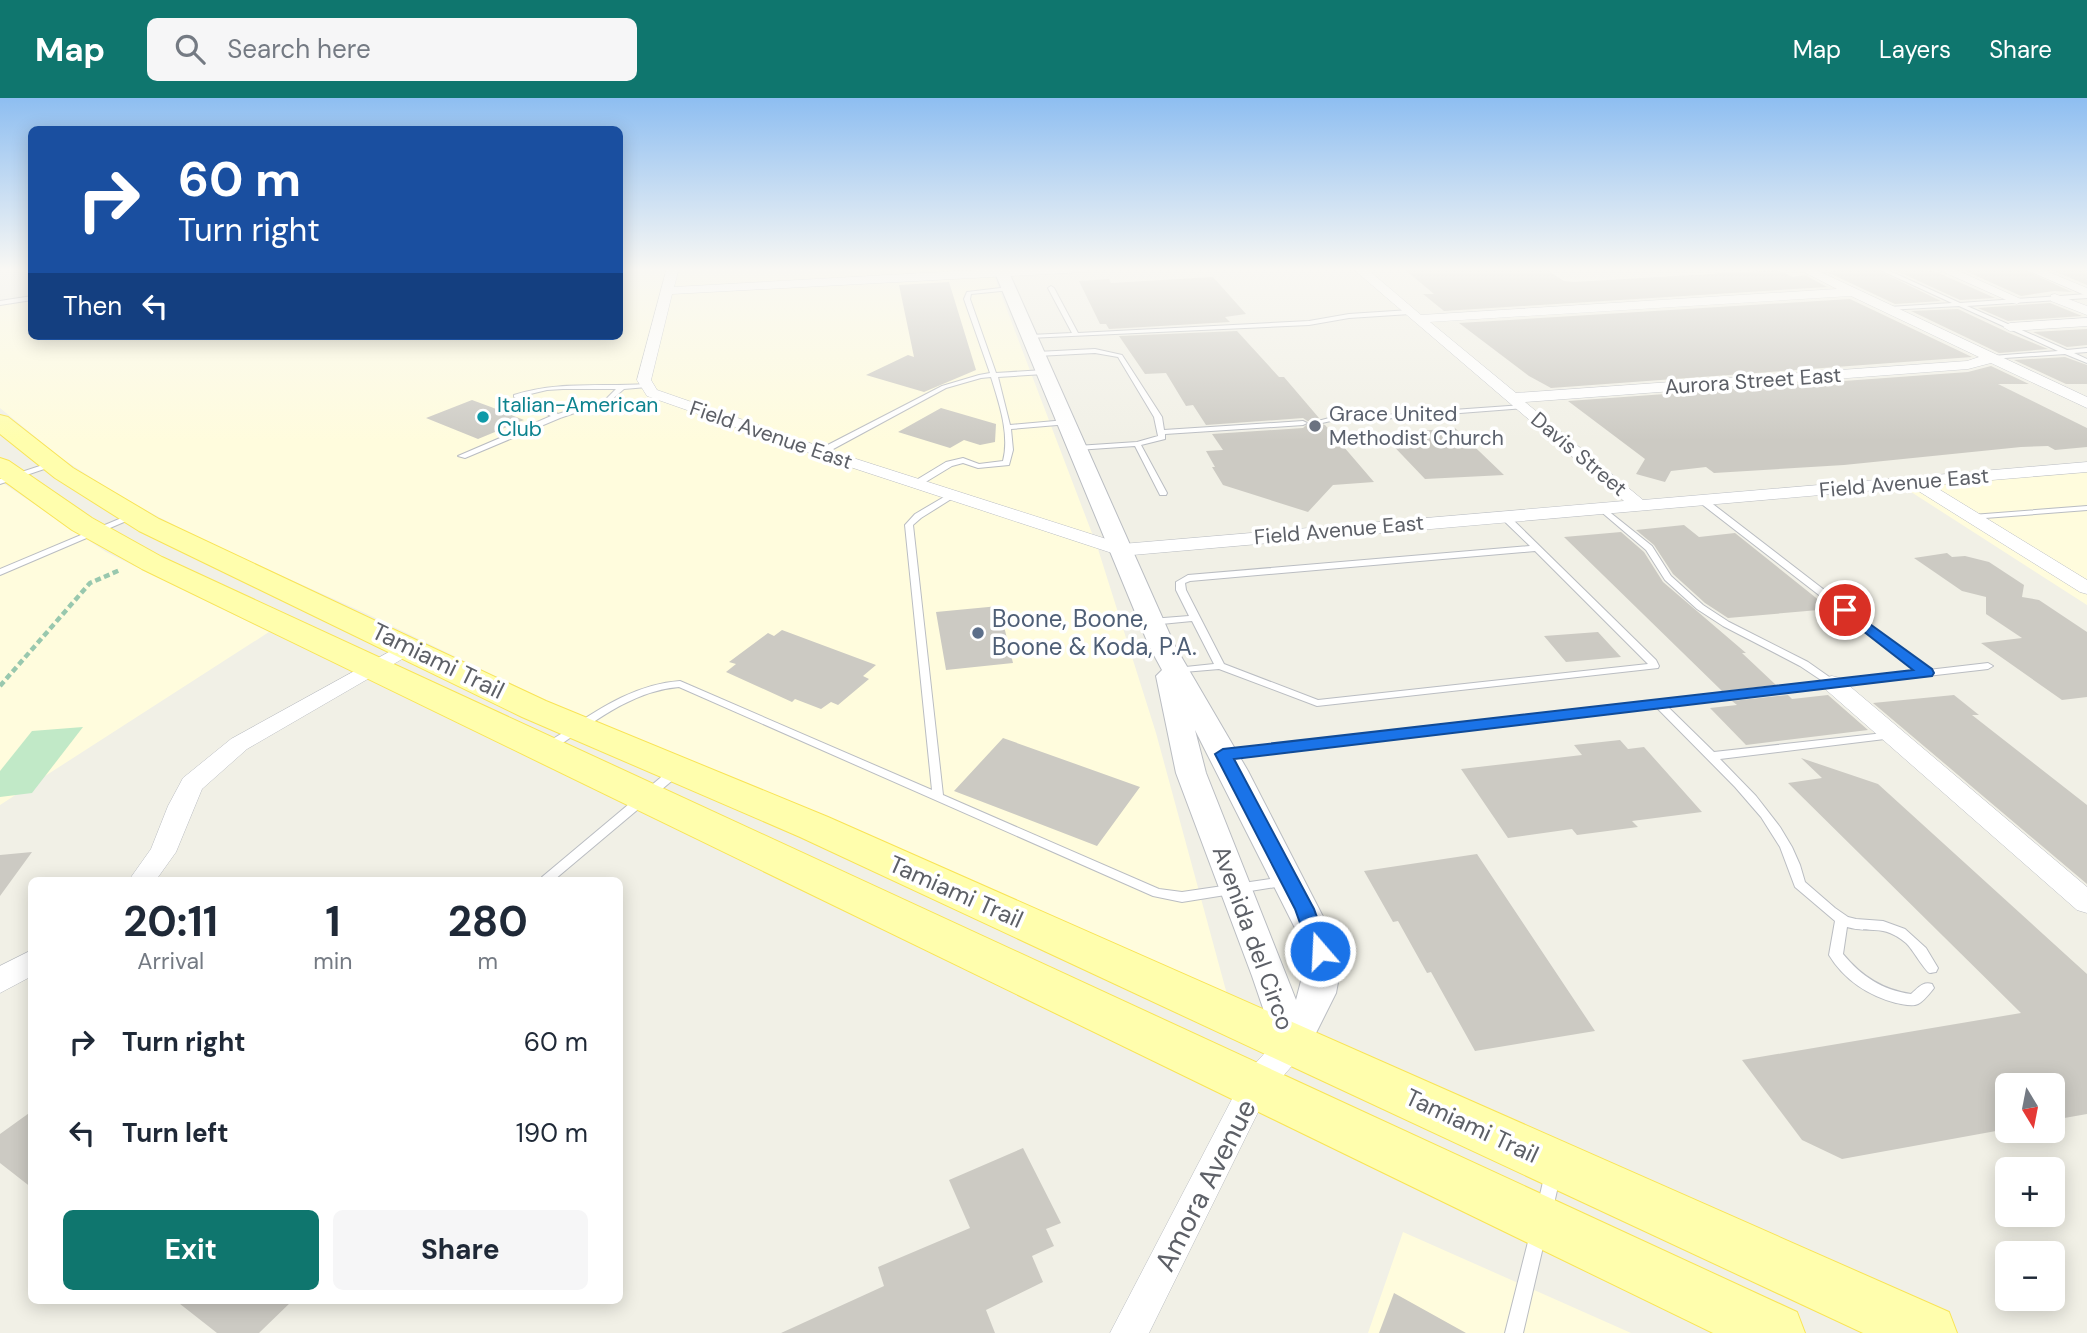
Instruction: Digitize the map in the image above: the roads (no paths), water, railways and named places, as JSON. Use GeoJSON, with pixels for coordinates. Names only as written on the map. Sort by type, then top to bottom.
{"type":"FeatureCollection","features":[{"type":"Feature","properties":{"kind":"main road","name":"Tamiami Trail"},"geometry":{"type":"LineString","coordinates":[[0,422],[52,465],[134,516],[409,647],[580,728],[814,827],[1292,1044],[1901,1327]]}},
{"type":"Feature","properties":{"kind":"main road","name":"Tamiami Trail"},"geometry":{"type":"LineString","coordinates":[[5,475],[152,564],[1776,1333]]}},
{"type":"Feature","properties":{"kind":"street"},"geometry":{"type":"LineString","coordinates":[[645,386],[658,326]]}},
{"type":"Feature","properties":{"kind":"street","name":"Avenida del Circo"},"geometry":{"type":"LineString","coordinates":[[1025,326],[1163,646],[1223,754],[1316,936],[1323,966],[1318,993],[1292,1044]]}},
{"type":"Feature","properties":{"kind":"street","name":"Davis Street"},"geometry":{"type":"LineString","coordinates":[[1425,326],[1639,505]]}},
{"type":"Feature","properties":{"kind":"street"},"geometry":{"type":"LineString","coordinates":[[1924,326],[2087,403]]}},
{"type":"Feature","properties":{"kind":"street"},"geometry":{"type":"LineString","coordinates":[[2010,327],[2031,326]]}},
{"type":"Feature","properties":{"kind":"street","name":"Aurora Street East"},"geometry":{"type":"LineString","coordinates":[[1517,402],[1968,365],[1992,358]]}},
{"type":"Feature","properties":{"kind":"street","name":"Field Avenue East"},"geometry":{"type":"LineString","coordinates":[[645,386],[660,397],[915,484],[1121,550],[2087,467]]}},
{"type":"Feature","properties":{"kind":"street"},"geometry":{"type":"LineString","coordinates":[[1915,482],[2087,588]]}},
{"type":"Feature","properties":{"kind":"street","name":"Avenida del Circo"},"geometry":{"type":"LineString","coordinates":[[1163,646],[1191,772],[1292,1044]]}},
{"type":"Feature","properties":{"kind":"street"},"geometry":{"type":"LineString","coordinates":[[144,877],[163,852],[180,806],[192,784],[215,762],[239,744],[409,647]]}},
{"type":"Feature","properties":{"kind":"street"},"geometry":{"type":"LineString","coordinates":[[1832,683],[2087,903]]}},
{"type":"Feature","properties":{"kind":"street"},"geometry":{"type":"LineString","coordinates":[[0,981],[28,964]]}},
{"type":"Feature","properties":{"kind":"street","name":"Amora Avenue"},"geometry":{"type":"LineString","coordinates":[[1129,1333],[1255,1086],[1292,1044]]}},
{"type":"Feature","properties":{"kind":"lane"},"geometry":{"type":"LineString","coordinates":[[915,484],[949,464],[963,460],[978,466],[1006,463],[1010,457],[1002,398],[992,376],[976,326]]}},
{"type":"Feature","properties":{"kind":"lane"},"geometry":{"type":"LineString","coordinates":[[1071,326],[1076,335]]}},
{"type":"Feature","properties":{"kind":"lane"},"geometry":{"type":"LineString","coordinates":[[821,452],[927,394],[965,380],[992,376],[1076,335],[1258,326]]}},
{"type":"Feature","properties":{"kind":"lane"},"geometry":{"type":"LineString","coordinates":[[2007,326],[2087,361]]}},
{"type":"Feature","properties":{"kind":"lane"},"geometry":{"type":"LineString","coordinates":[[1992,358],[2087,350]]}},
{"type":"Feature","properties":{"kind":"lane"},"geometry":{"type":"LineString","coordinates":[[1037,355],[1095,351],[1120,356],[1158,417],[1162,437],[1137,444],[1077,448]]}},
{"type":"Feature","properties":{"kind":"lane"},"geometry":{"type":"LineString","coordinates":[[557,416],[516,396],[530,390],[584,386],[645,386]]}},
{"type":"Feature","properties":{"kind":"lane"},"geometry":{"type":"LineString","coordinates":[[462,456],[557,416],[608,400],[621,388]]}},
{"type":"Feature","properties":{"kind":"lane"},"geometry":{"type":"LineString","coordinates":[[1322,421],[1344,416],[1369,418],[1517,402]]}},
{"type":"Feature","properties":{"kind":"lane"},"geometry":{"type":"LineString","coordinates":[[1007,427],[1066,422]]}},
{"type":"Feature","properties":{"kind":"lane"},"geometry":{"type":"LineString","coordinates":[[1161,432],[1303,423]]}},
{"type":"Feature","properties":{"kind":"lane"},"geometry":{"type":"LineString","coordinates":[[1137,444],[1163,493]]}},
{"type":"Feature","properties":{"kind":"lane"},"geometry":{"type":"LineString","coordinates":[[5,475],[52,465]]}},
{"type":"Feature","properties":{"kind":"lane"},"geometry":{"type":"LineString","coordinates":[[938,797],[909,525],[918,516],[952,496]]}},
{"type":"Feature","properties":{"kind":"lane"},"geometry":{"type":"LineString","coordinates":[[1702,500],[1926,673]]}},
{"type":"Feature","properties":{"kind":"lane","name":"Davis Street"},"geometry":{"type":"LineString","coordinates":[[1602,508],[1648,548],[1668,578],[1700,607],[1726,624],[1804,663],[1832,683]]}},
{"type":"Feature","properties":{"kind":"lane"},"geometry":{"type":"LineString","coordinates":[[1972,517],[2087,508]]}},
{"type":"Feature","properties":{"kind":"lane"},"geometry":{"type":"LineString","coordinates":[[0,572],[134,516]]}},
{"type":"Feature","properties":{"kind":"lane"},"geometry":{"type":"LineString","coordinates":[[1195,618],[1163,646],[1317,703],[1654,666],[1653,662],[1504,516]]}},
{"type":"Feature","properties":{"kind":"lane"},"geometry":{"type":"LineString","coordinates":[[1220,666],[1181,590],[1180,582],[1188,578],[1538,548]]}},
{"type":"Feature","properties":{"kind":"lane"},"geometry":{"type":"LineString","coordinates":[[1223,754],[1988,666]]}},
{"type":"Feature","properties":{"kind":"lane"},"geometry":{"type":"LineString","coordinates":[[544,749],[641,691],[663,683],[680,684],[1157,893],[1182,897],[1290,881]]}},
{"type":"Feature","properties":{"kind":"lane"},"geometry":{"type":"LineString","coordinates":[[1658,703],[1768,815],[1794,860],[1799,884],[1854,925],[1877,924],[1904,935],[1924,953],[1931,968]]}},
{"type":"Feature","properties":{"kind":"lane"},"geometry":{"type":"LineString","coordinates":[[1711,756],[1893,735]]}},
{"type":"Feature","properties":{"kind":"lane"},"geometry":{"type":"LineString","coordinates":[[550,877],[678,769]]}},
{"type":"Feature","properties":{"kind":"lane"},"geometry":{"type":"LineString","coordinates":[[1842,918],[1836,956],[1850,974],[1890,998],[1914,1000],[1927,988]]}},
{"type":"Feature","properties":{"kind":"lane"},"geometry":{"type":"LineString","coordinates":[[1514,1333],[1555,1164]]}},
{"type":"Feature","properties":{"kind":"place","name":"Italian-American Club"},"geometry":{"type":"Point","coordinates":[483,417]}},
{"type":"Feature","properties":{"kind":"place","name":"Grace United Methodist Church"},"geometry":{"type":"Point","coordinates":[1315,426]}},
{"type":"Feature","properties":{"kind":"place","name":"Boone, Boone, Boone & Koda, P.A."},"geometry":{"type":"Point","coordinates":[978,633]}}]}
